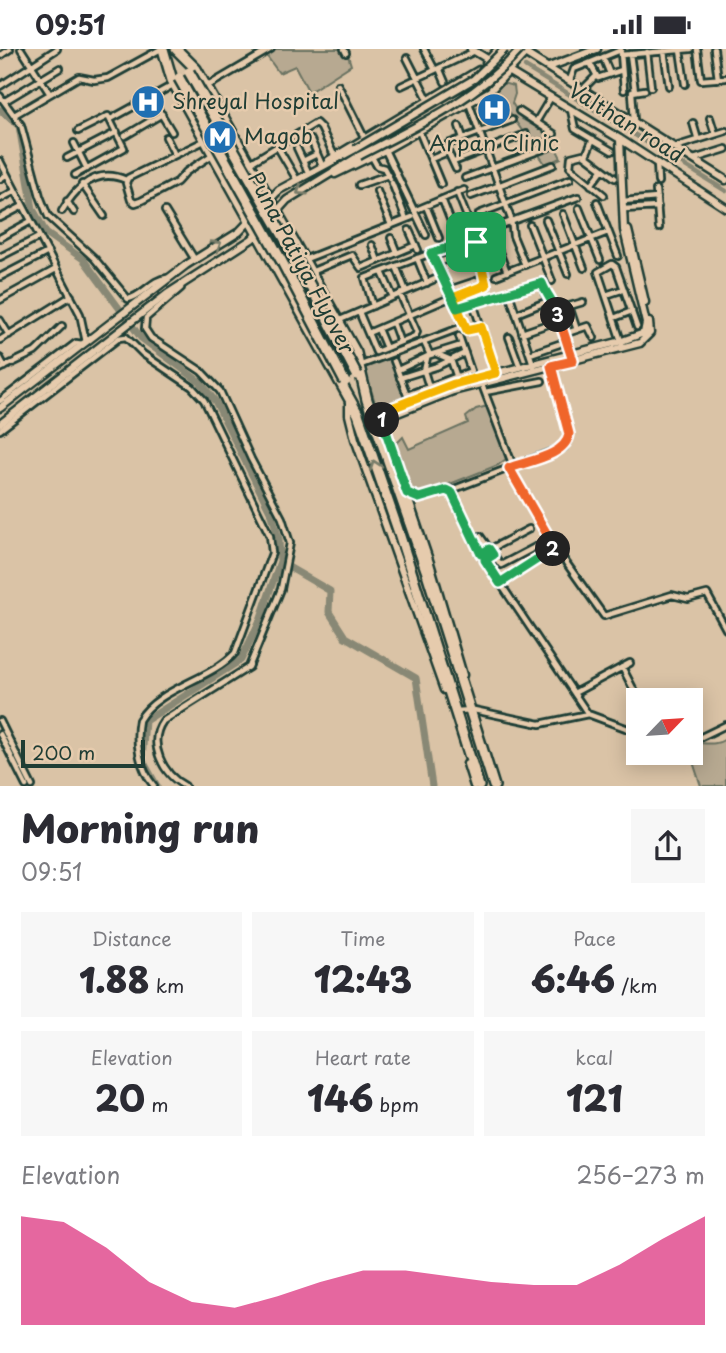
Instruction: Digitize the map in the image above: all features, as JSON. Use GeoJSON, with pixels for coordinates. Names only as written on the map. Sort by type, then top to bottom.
{"type":"FeatureCollection","features":[{"type":"Feature","properties":{"kind":"highway"},"geometry":{"type":"LineString","coordinates":[[177,50],[196,69],[313,271],[340,320],[359,370]]}},
{"type":"Feature","properties":{"kind":"highway","name":"Puna Patiya Flyover"},"geometry":{"type":"LineString","coordinates":[[177,50],[359,370],[367,400],[377,418],[428,566],[496,786]]}},
{"type":"Feature","properties":{"kind":"highway","name":"Puna Patiya Flyover"},"geometry":{"type":"LineString","coordinates":[[164,52],[177,81],[282,260],[345,382],[358,414]]}},
{"type":"Feature","properties":{"kind":"highway"},"geometry":{"type":"LineString","coordinates":[[177,81],[256,235],[358,414],[477,786]]}},
{"type":"Feature","properties":{"kind":"main road"},"geometry":{"type":"LineString","coordinates":[[0,408],[169,278],[239,232],[270,196],[364,137],[469,78],[498,49]]}},
{"type":"Feature","properties":{"kind":"main road"},"geometry":{"type":"LineString","coordinates":[[0,427],[167,295],[256,235],[278,210],[319,179],[474,79],[505,49]]}},
{"type":"Feature","properties":{"kind":"main road"},"geometry":{"type":"LineString","coordinates":[[536,49],[538,57],[549,67]]}},
{"type":"Feature","properties":{"kind":"main road"},"geometry":{"type":"LineString","coordinates":[[549,67],[578,52],[597,49]]}},
{"type":"Feature","properties":{"kind":"main road","name":"Valthan road"},"geometry":{"type":"LineString","coordinates":[[473,50],[657,162],[726,208]]}},
{"type":"Feature","properties":{"kind":"main road"},"geometry":{"type":"LineString","coordinates":[[320,167],[357,153],[479,89],[523,50]]}},
{"type":"Feature","properties":{"kind":"main road"},"geometry":{"type":"LineString","coordinates":[[523,50],[726,180]]}},
{"type":"Feature","properties":{"kind":"main road"},"geometry":{"type":"LineString","coordinates":[[319,179],[372,157],[491,92],[509,73],[523,50]]}},
{"type":"Feature","properties":{"kind":"main road"},"geometry":{"type":"LineString","coordinates":[[480,380],[644,340],[650,328],[624,219],[620,139]]}},
{"type":"Feature","properties":{"kind":"main road"},"geometry":{"type":"LineString","coordinates":[[377,418],[496,373],[520,367],[551,366],[572,358]]}},
{"type":"Feature","properties":{"kind":"main road"},"geometry":{"type":"LineString","coordinates":[[349,400],[349,415],[355,439],[434,653]]}},
{"type":"Feature","properties":{"kind":"main road"},"geometry":{"type":"LineString","coordinates":[[397,474],[407,493],[428,566]]}},
{"type":"Feature","properties":{"kind":"street"},"geometry":{"type":"LineString","coordinates":[[0,56],[10,49]]}},
{"type":"Feature","properties":{"kind":"street"},"geometry":{"type":"LineString","coordinates":[[21,49],[50,94]]}},
{"type":"Feature","properties":{"kind":"street"},"geometry":{"type":"LineString","coordinates":[[0,86],[57,49]]}},
{"type":"Feature","properties":{"kind":"street"},"geometry":{"type":"LineString","coordinates":[[206,87],[271,49]]}},
{"type":"Feature","properties":{"kind":"street"},"geometry":{"type":"LineString","coordinates":[[424,49],[445,82]]}},
{"type":"Feature","properties":{"kind":"street"},"geometry":{"type":"LineString","coordinates":[[570,81],[574,69],[621,51],[630,54],[691,49]]}},
{"type":"Feature","properties":{"kind":"street"},"geometry":{"type":"LineString","coordinates":[[697,49],[701,81],[726,78]]}},
{"type":"Feature","properties":{"kind":"street"},"geometry":{"type":"LineString","coordinates":[[714,49],[718,79]]}},
{"type":"Feature","properties":{"kind":"street"},"geometry":{"type":"LineString","coordinates":[[401,86],[473,50]]}},
{"type":"Feature","properties":{"kind":"street"},"geometry":{"type":"LineString","coordinates":[[680,50],[685,84]]}},
{"type":"Feature","properties":{"kind":"street"},"geometry":{"type":"LineString","coordinates":[[621,51],[624,90]]}},
{"type":"Feature","properties":{"kind":"street"},"geometry":{"type":"LineString","coordinates":[[664,51],[669,86]]}},
{"type":"Feature","properties":{"kind":"street"},"geometry":{"type":"LineString","coordinates":[[16,114],[81,76],[94,80],[108,78],[164,52]]}},
{"type":"Feature","properties":{"kind":"street"},"geometry":{"type":"LineString","coordinates":[[647,53],[652,87]]}},
{"type":"Feature","properties":{"kind":"street"},"geometry":{"type":"LineString","coordinates":[[630,54],[635,91],[632,92],[634,121]]}},
{"type":"Feature","properties":{"kind":"street"},"geometry":{"type":"LineString","coordinates":[[603,57],[610,74]]}},
{"type":"Feature","properties":{"kind":"street"},"geometry":{"type":"LineString","coordinates":[[407,58],[429,101]]}},
{"type":"Feature","properties":{"kind":"street"},"geometry":{"type":"LineString","coordinates":[[590,63],[596,76]]}},
{"type":"Feature","properties":{"kind":"street"},"geometry":{"type":"LineString","coordinates":[[5,101],[60,68]]}},
{"type":"Feature","properties":{"kind":"street"},"geometry":{"type":"LineString","coordinates":[[583,89],[596,76],[622,69]]}},
{"type":"Feature","properties":{"kind":"street"},"geometry":{"type":"LineString","coordinates":[[111,119],[177,81]]}},
{"type":"Feature","properties":{"kind":"street"},"geometry":{"type":"LineString","coordinates":[[338,85],[364,137]]}},
{"type":"Feature","properties":{"kind":"street"},"geometry":{"type":"LineString","coordinates":[[635,91],[645,90]]}},
{"type":"Feature","properties":{"kind":"street"},"geometry":{"type":"LineString","coordinates":[[491,92],[500,106]]}},
{"type":"Feature","properties":{"kind":"street"},"geometry":{"type":"LineString","coordinates":[[0,96],[16,114],[29,146],[40,196],[53,222],[94,258],[128,299],[135,297],[159,279],[169,278]]}},
{"type":"Feature","properties":{"kind":"street"},"geometry":{"type":"LineString","coordinates":[[151,97],[172,132]]}},
{"type":"Feature","properties":{"kind":"street"},"geometry":{"type":"LineString","coordinates":[[536,122],[551,97]]}},
{"type":"Feature","properties":{"kind":"street"},"geometry":{"type":"LineString","coordinates":[[469,103],[524,265]]}},
{"type":"Feature","properties":{"kind":"street"},"geometry":{"type":"LineString","coordinates":[[571,110],[573,126],[612,151]]}},
{"type":"Feature","properties":{"kind":"street"},"geometry":{"type":"LineString","coordinates":[[519,111],[554,134]]}},
{"type":"Feature","properties":{"kind":"street"},"geometry":{"type":"LineString","coordinates":[[125,136],[162,114]]}},
{"type":"Feature","properties":{"kind":"street"},"geometry":{"type":"LineString","coordinates":[[75,175],[122,150],[124,146],[107,116],[78,131]]}},
{"type":"Feature","properties":{"kind":"street"},"geometry":{"type":"LineString","coordinates":[[710,118],[715,134]]}},
{"type":"Feature","properties":{"kind":"street"},"geometry":{"type":"LineString","coordinates":[[448,144],[512,120]]}},
{"type":"Feature","properties":{"kind":"street"},"geometry":{"type":"LineString","coordinates":[[250,163],[316,123],[334,155]]}},
{"type":"Feature","properties":{"kind":"street"},"geometry":{"type":"LineString","coordinates":[[693,123],[698,139]]}},
{"type":"Feature","properties":{"kind":"street"},"geometry":{"type":"LineString","coordinates":[[459,126],[463,138]]}},
{"type":"Feature","properties":{"kind":"street"},"geometry":{"type":"LineString","coordinates":[[418,131],[441,184]]}},
{"type":"Feature","properties":{"kind":"street"},"geometry":{"type":"LineString","coordinates":[[675,147],[726,131]]}},
{"type":"Feature","properties":{"kind":"street"},"geometry":{"type":"LineString","coordinates":[[67,158],[117,132]]}},
{"type":"Feature","properties":{"kind":"street"},"geometry":{"type":"LineString","coordinates":[[456,161],[526,134]]}},
{"type":"Feature","properties":{"kind":"street"},"geometry":{"type":"LineString","coordinates":[[166,137],[175,155]]}},
{"type":"Feature","properties":{"kind":"street"},"geometry":{"type":"LineString","coordinates":[[586,155],[593,139]]}},
{"type":"Feature","properties":{"kind":"street"},"geometry":{"type":"LineString","coordinates":[[62,211],[82,184],[100,177],[115,176],[126,180],[205,140]]}},
{"type":"Feature","properties":{"kind":"street"},"geometry":{"type":"LineString","coordinates":[[311,140],[320,167]]}},
{"type":"Feature","properties":{"kind":"street"},"geometry":{"type":"LineString","coordinates":[[75,143],[87,169]]}},
{"type":"Feature","properties":{"kind":"street"},"geometry":{"type":"LineString","coordinates":[[277,146],[297,180]]}},
{"type":"Feature","properties":{"kind":"street"},"geometry":{"type":"LineString","coordinates":[[465,178],[549,147]]}},
{"type":"Feature","properties":{"kind":"street"},"geometry":{"type":"LineString","coordinates":[[296,148],[309,174]]}},
{"type":"Feature","properties":{"kind":"street"},"geometry":{"type":"LineString","coordinates":[[385,150],[426,235]]}},
{"type":"Feature","properties":{"kind":"street"},"geometry":{"type":"LineString","coordinates":[[694,159],[726,151]]}},
{"type":"Feature","properties":{"kind":"street"},"geometry":{"type":"LineString","coordinates":[[431,159],[447,152],[456,169]]}},
{"type":"Feature","properties":{"kind":"street"},"geometry":{"type":"LineString","coordinates":[[604,195],[570,167],[571,157],[581,153],[586,155],[615,178]]}},
{"type":"Feature","properties":{"kind":"street"},"geometry":{"type":"LineString","coordinates":[[303,161],[317,154]]}},
{"type":"Feature","properties":{"kind":"street"},"geometry":{"type":"LineString","coordinates":[[126,180],[131,200],[138,202],[177,182],[186,172],[213,155]]}},
{"type":"Feature","properties":{"kind":"street"},"geometry":{"type":"LineString","coordinates":[[306,259],[409,218],[384,168],[377,166],[372,157]]}},
{"type":"Feature","properties":{"kind":"street"},"geometry":{"type":"LineString","coordinates":[[0,161],[85,325],[85,343],[76,343],[0,401]]}},
{"type":"Feature","properties":{"kind":"street"},"geometry":{"type":"LineString","coordinates":[[657,162],[658,182]]}},
{"type":"Feature","properties":{"kind":"street"},"geometry":{"type":"LineString","coordinates":[[471,196],[553,166]]}},
{"type":"Feature","properties":{"kind":"street"},"geometry":{"type":"LineString","coordinates":[[591,185],[603,169]]}},
{"type":"Feature","properties":{"kind":"street"},"geometry":{"type":"LineString","coordinates":[[0,179],[6,175]]}},
{"type":"Feature","properties":{"kind":"street"},"geometry":{"type":"LineString","coordinates":[[359,185],[390,179]]}},
{"type":"Feature","properties":{"kind":"street"},"geometry":{"type":"LineString","coordinates":[[479,214],[570,179]]}},
{"type":"Feature","properties":{"kind":"street"},"geometry":{"type":"LineString","coordinates":[[82,184],[104,216]]}},
{"type":"Feature","properties":{"kind":"street"},"geometry":{"type":"LineString","coordinates":[[416,210],[464,190]]}},
{"type":"Feature","properties":{"kind":"street"},"geometry":{"type":"LineString","coordinates":[[656,190],[659,228]]}},
{"type":"Feature","properties":{"kind":"street"},"geometry":{"type":"LineString","coordinates":[[0,199],[15,191]]}},
{"type":"Feature","properties":{"kind":"street"},"geometry":{"type":"LineString","coordinates":[[377,191],[391,225]]}},
{"type":"Feature","properties":{"kind":"street"},"geometry":{"type":"LineString","coordinates":[[457,192],[471,227]]}},
{"type":"Feature","properties":{"kind":"street"},"geometry":{"type":"LineString","coordinates":[[485,231],[578,197]]}},
{"type":"Feature","properties":{"kind":"street"},"geometry":{"type":"LineString","coordinates":[[623,201],[657,198]]}},
{"type":"Feature","properties":{"kind":"street"},"geometry":{"type":"LineString","coordinates":[[442,199],[455,233]]}},
{"type":"Feature","properties":{"kind":"street"},"geometry":{"type":"LineString","coordinates":[[67,201],[74,212]]}},
{"type":"Feature","properties":{"kind":"street"},"geometry":{"type":"LineString","coordinates":[[597,202],[618,256]]}},
{"type":"Feature","properties":{"kind":"street"},"geometry":{"type":"LineString","coordinates":[[0,218],[23,206]]}},
{"type":"Feature","properties":{"kind":"street"},"geometry":{"type":"LineString","coordinates":[[426,206],[439,238]]}},
{"type":"Feature","properties":{"kind":"street"},"geometry":{"type":"LineString","coordinates":[[624,209],[658,207]]}},
{"type":"Feature","properties":{"kind":"street"},"geometry":{"type":"LineString","coordinates":[[579,208],[600,260]]}},
{"type":"Feature","properties":{"kind":"street"},"geometry":{"type":"LineString","coordinates":[[165,211],[195,260]]}},
{"type":"Feature","properties":{"kind":"street"},"geometry":{"type":"LineString","coordinates":[[563,214],[584,268]]}},
{"type":"Feature","properties":{"kind":"street"},"geometry":{"type":"LineString","coordinates":[[546,220],[568,274]]}},
{"type":"Feature","properties":{"kind":"street"},"geometry":{"type":"LineString","coordinates":[[0,238],[31,221]]}},
{"type":"Feature","properties":{"kind":"street"},"geometry":{"type":"LineString","coordinates":[[530,225],[552,281]]}},
{"type":"Feature","properties":{"kind":"street"},"geometry":{"type":"LineString","coordinates":[[313,271],[352,255],[360,268],[417,248],[409,230]]}},
{"type":"Feature","properties":{"kind":"street"},"geometry":{"type":"LineString","coordinates":[[496,276],[608,232]]}},
{"type":"Feature","properties":{"kind":"street"},"geometry":{"type":"LineString","coordinates":[[0,257],[39,237]]}},
{"type":"Feature","properties":{"kind":"street"},"geometry":{"type":"LineString","coordinates":[[391,238],[397,253]]}},
{"type":"Feature","properties":{"kind":"street"},"geometry":{"type":"LineString","coordinates":[[495,239],[507,272]]}},
{"type":"Feature","properties":{"kind":"street"},"geometry":{"type":"LineString","coordinates":[[368,333],[485,286],[478,250],[473,240],[363,279],[373,306]]}},
{"type":"Feature","properties":{"kind":"street"},"geometry":{"type":"LineString","coordinates":[[372,245],[378,261]]}},
{"type":"Feature","properties":{"kind":"street"},"geometry":{"type":"LineString","coordinates":[[436,263],[478,250]]}},
{"type":"Feature","properties":{"kind":"street"},"geometry":{"type":"LineString","coordinates":[[0,277],[48,252]]}},
{"type":"Feature","properties":{"kind":"street"},"geometry":{"type":"LineString","coordinates":[[431,253],[465,326],[470,330],[481,327]]}},
{"type":"Feature","properties":{"kind":"street"},"geometry":{"type":"LineString","coordinates":[[417,258],[427,283]]}},
{"type":"Feature","properties":{"kind":"street"},"geometry":{"type":"LineString","coordinates":[[623,344],[598,272],[601,268],[615,265],[637,327]]}},
{"type":"Feature","properties":{"kind":"street"},"geometry":{"type":"LineString","coordinates":[[359,312],[376,352],[417,334],[396,266]]}},
{"type":"Feature","properties":{"kind":"street"},"geometry":{"type":"LineString","coordinates":[[0,300],[56,269]]}},
{"type":"Feature","properties":{"kind":"street"},"geometry":{"type":"LineString","coordinates":[[382,272],[393,297]]}},
{"type":"Feature","properties":{"kind":"street"},"geometry":{"type":"LineString","coordinates":[[340,320],[442,276]]}},
{"type":"Feature","properties":{"kind":"street"},"geometry":{"type":"LineString","coordinates":[[185,786],[164,768],[158,748],[157,729],[163,721],[249,667],[286,571],[290,544],[286,526],[220,391],[201,371],[151,338],[145,329],[144,324],[149,314],[192,278]]}},
{"type":"Feature","properties":{"kind":"street"},"geometry":{"type":"LineString","coordinates":[[449,290],[485,278]]}},
{"type":"Feature","properties":{"kind":"street"},"geometry":{"type":"LineString","coordinates":[[457,308],[542,283],[548,297],[547,303],[516,314]]}},
{"type":"Feature","properties":{"kind":"street"},"geometry":{"type":"LineString","coordinates":[[606,295],[624,289]]}},
{"type":"Feature","properties":{"kind":"street"},"geometry":{"type":"LineString","coordinates":[[509,293],[534,367]]}},
{"type":"Feature","properties":{"kind":"street"},"geometry":{"type":"LineString","coordinates":[[0,340],[71,296]]}},
{"type":"Feature","properties":{"kind":"street"},"geometry":{"type":"LineString","coordinates":[[548,297],[553,300],[572,358]]}},
{"type":"Feature","properties":{"kind":"street"},"geometry":{"type":"LineString","coordinates":[[556,310],[583,302]]}},
{"type":"Feature","properties":{"kind":"street"},"geometry":{"type":"LineString","coordinates":[[473,303],[496,373]]}},
{"type":"Feature","properties":{"kind":"street"},"geometry":{"type":"LineString","coordinates":[[569,306],[577,330]]}},
{"type":"Feature","properties":{"kind":"street"},"geometry":{"type":"LineString","coordinates":[[614,318],[632,311]]}},
{"type":"Feature","properties":{"kind":"street"},"geometry":{"type":"LineString","coordinates":[[0,320],[9,335]]}},
{"type":"Feature","properties":{"kind":"street"},"geometry":{"type":"LineString","coordinates":[[393,323],[400,342]]}},
{"type":"Feature","properties":{"kind":"street"},"geometry":{"type":"LineString","coordinates":[[522,333],[551,323]]}},
{"type":"Feature","properties":{"kind":"street"},"geometry":{"type":"LineString","coordinates":[[0,358],[3,368],[35,352],[62,326]]}},
{"type":"Feature","properties":{"kind":"street"},"geometry":{"type":"LineString","coordinates":[[359,370],[465,326]]}},
{"type":"Feature","properties":{"kind":"street"},"geometry":{"type":"LineString","coordinates":[[564,334],[588,327],[594,338]]}},
{"type":"Feature","properties":{"kind":"street"},"geometry":{"type":"LineString","coordinates":[[377,329],[386,348]]}},
{"type":"Feature","properties":{"kind":"street"},"geometry":{"type":"LineString","coordinates":[[394,361],[407,395],[457,378],[471,371],[459,336]]}},
{"type":"Feature","properties":{"kind":"street"},"geometry":{"type":"LineString","coordinates":[[0,427],[119,338],[126,337],[143,355],[192,387],[204,400],[270,536],[272,553],[235,653],[222,664],[150,706],[139,720],[139,753],[143,768],[154,786]]}},
{"type":"Feature","properties":{"kind":"street"},"geometry":{"type":"LineString","coordinates":[[509,337],[520,367]]}},
{"type":"Feature","properties":{"kind":"street"},"geometry":{"type":"LineString","coordinates":[[424,342],[431,356]]}},
{"type":"Feature","properties":{"kind":"street"},"geometry":{"type":"LineString","coordinates":[[529,354],[559,344]]}},
{"type":"Feature","properties":{"kind":"street"},"geometry":{"type":"LineString","coordinates":[[398,370],[462,345]]}},
{"type":"Feature","properties":{"kind":"street"},"geometry":{"type":"LineString","coordinates":[[400,378],[465,353]]}},
{"type":"Feature","properties":{"kind":"street"},"geometry":{"type":"LineString","coordinates":[[431,356],[451,360]]}},
{"type":"Feature","properties":{"kind":"street"},"geometry":{"type":"LineString","coordinates":[[429,387],[424,371],[431,356]]}},
{"type":"Feature","properties":{"kind":"street"},"geometry":{"type":"LineString","coordinates":[[451,360],[457,378]]}},
{"type":"Feature","properties":{"kind":"street"},"geometry":{"type":"LineString","coordinates":[[407,493],[419,498],[449,491],[558,450],[568,442],[569,434],[551,366]]}},
{"type":"Feature","properties":{"kind":"street"},"geometry":{"type":"LineString","coordinates":[[480,380],[511,467],[555,548],[604,616],[672,595],[688,599],[707,594],[726,629]]}},
{"type":"Feature","properties":{"kind":"street"},"geometry":{"type":"LineString","coordinates":[[485,392],[542,381]]}},
{"type":"Feature","properties":{"kind":"street"},"geometry":{"type":"LineString","coordinates":[[449,491],[481,554],[588,714]]}},
{"type":"Feature","properties":{"kind":"street"},"geometry":{"type":"LineString","coordinates":[[481,554],[492,551],[529,529]]}},
{"type":"Feature","properties":{"kind":"street"},"geometry":{"type":"LineString","coordinates":[[480,536],[503,565],[541,544]]}},
{"type":"Feature","properties":{"kind":"street"},"geometry":{"type":"LineString","coordinates":[[500,583],[555,548]]}},
{"type":"Feature","properties":{"kind":"street"},"geometry":{"type":"LineString","coordinates":[[485,560],[492,551]]}},
{"type":"Feature","properties":{"kind":"street"},"geometry":{"type":"LineString","coordinates":[[574,694],[630,663]]}},
{"type":"Feature","properties":{"kind":"street"},"geometry":{"type":"LineString","coordinates":[[622,667],[633,688]]}},
{"type":"Feature","properties":{"kind":"street"},"geometry":{"type":"LineString","coordinates":[[454,711],[472,709],[540,724],[588,714],[626,728]]}},
{"type":"Feature","properties":{"kind":"street"},"geometry":{"type":"LineString","coordinates":[[0,721],[32,786]]}},
{"type":"Feature","properties":{"kind":"street"},"geometry":{"type":"LineString","coordinates":[[704,736],[726,725]]}},
{"type":"Feature","properties":{"kind":"street"},"geometry":{"type":"LineString","coordinates":[[0,734],[26,786]]}},
{"type":"Feature","properties":{"kind":"shaded area"},"geometry":{"type":"Polygon","coordinates":[[[276,49],[346,49],[351,65],[309,92],[295,66],[279,73],[266,55],[276,49]]]}},
{"type":"Feature","properties":{"kind":"shaded area"},"geometry":{"type":"Polygon","coordinates":[[[502,83],[514,86],[512,103],[522,119],[550,135],[541,142],[555,146],[561,158],[546,165],[500,99],[475,108],[472,103],[494,92],[502,83]]]}},
{"type":"Feature","properties":{"kind":"shaded area"},"geometry":{"type":"Polygon","coordinates":[[[397,345],[403,352],[392,358],[408,404],[461,384],[463,392],[387,420],[377,409],[364,367],[380,361],[378,353],[397,345]]]}},
{"type":"Feature","properties":{"kind":"shaded area"},"geometry":{"type":"Polygon","coordinates":[[[488,406],[506,459],[498,465],[422,495],[410,488],[394,446],[403,437],[409,449],[468,423],[466,417],[476,409],[488,406]]]}},
{"type":"Feature","properties":{"kind":"shaded area"},"geometry":{"type":"Polygon","coordinates":[[[726,739],[726,786],[701,786],[694,765],[704,765],[704,743],[716,743],[726,739]]]}},
{"type":"Feature","properties":{"kind":"waterway"},"geometry":{"type":"LineString","coordinates":[[525,67],[726,191]]}},
{"type":"Feature","properties":{"kind":"waterway"},"geometry":{"type":"LineString","coordinates":[[0,110],[19,126],[33,209],[46,233],[83,259],[141,338],[200,382],[215,401],[272,515],[279,539],[280,561],[260,620],[241,660],[145,721],[142,759],[157,786]]}},
{"type":"Feature","properties":{"kind":"waterway"},"geometry":{"type":"LineString","coordinates":[[280,562],[330,591],[329,612],[345,637],[416,678],[432,786]]}},
{"type":"Feature","properties":{"kind":"place","name":"Shreyal Hospital"},"geometry":{"type":"Point","coordinates":[148,102]}},
{"type":"Feature","properties":{"kind":"place","name":"Arpan Clinic"},"geometry":{"type":"Point","coordinates":[494,110]}},
{"type":"Feature","properties":{"kind":"place","name":"Magob"},"geometry":{"type":"Point","coordinates":[220,137]}},
{"type":"Feature","properties":{"kind":"route"},"geometry":{"type":"LineString","coordinates":[[476,242],[473,240],[431,253],[457,308],[542,283],[548,297],[554,302],[573,361],[551,366],[569,434],[568,442],[565,447],[509,468],[555,548],[500,583],[485,560],[493,555],[489,549],[481,554],[452,493],[446,490],[419,498],[407,493],[379,413],[454,384],[496,373],[481,327],[467,330],[465,326],[453,298],[486,285],[476,242]]}}]}
